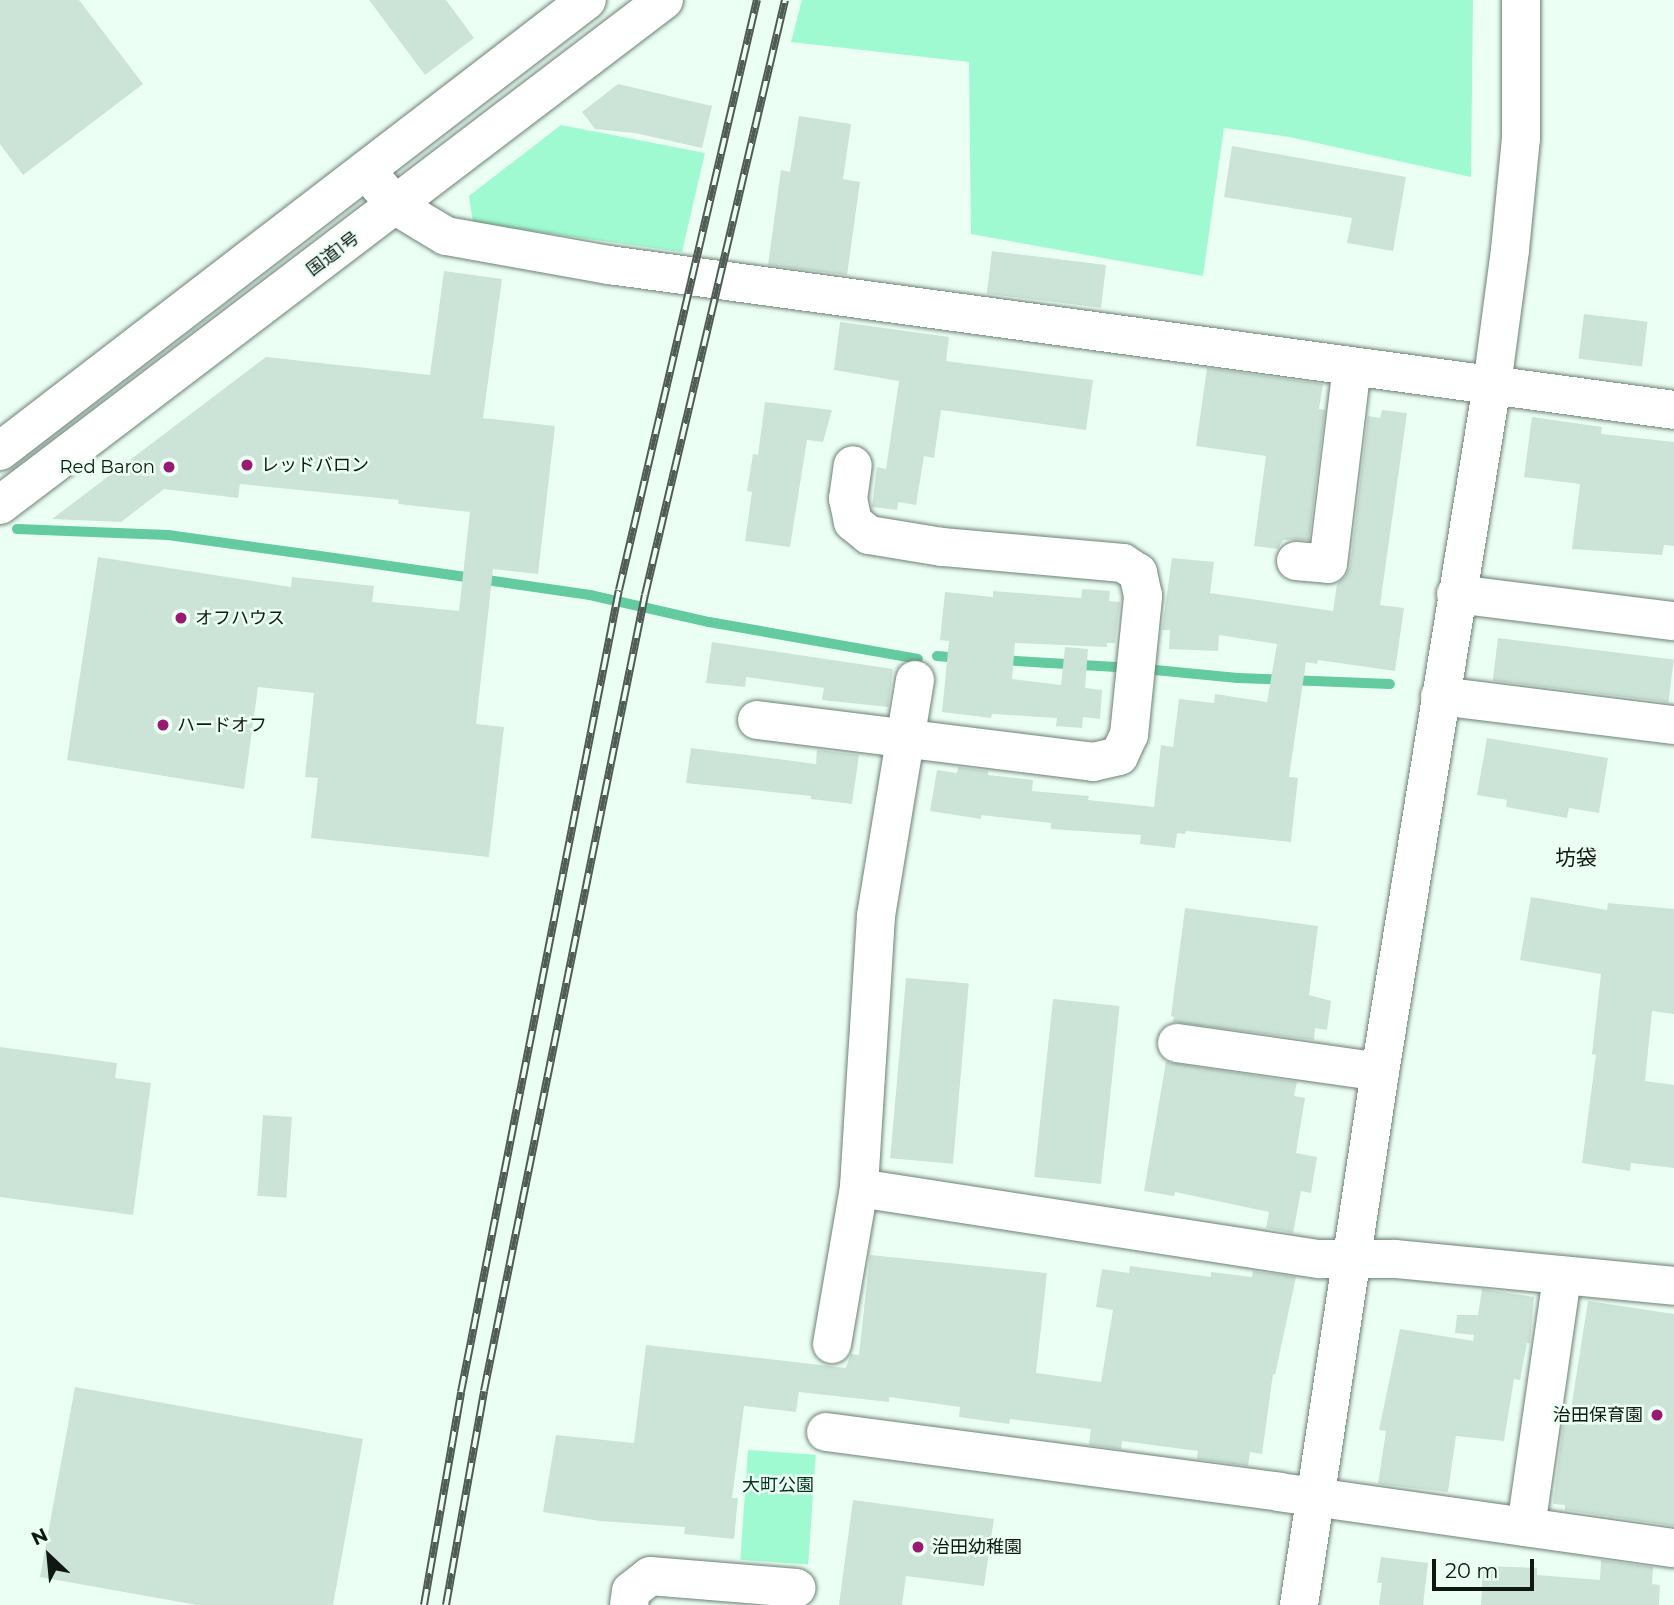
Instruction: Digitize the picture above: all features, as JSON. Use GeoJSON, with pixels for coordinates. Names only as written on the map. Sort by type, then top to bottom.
{"type":"FeatureCollection","features":[{"type":"Feature","properties":{"kind":"main road"},"geometry":{"type":"LineString","coordinates":[[0,451],[587,0]]}},
{"type":"Feature","properties":{"kind":"main road","name":"国道1号"},"geometry":{"type":"LineString","coordinates":[[0,505],[664,0]]}},
{"type":"Feature","properties":{"kind":"main road"},"geometry":{"type":"LineString","coordinates":[[1299,1605],[1380,1072],[1492,385],[1510,250],[1521,138],[1521,0]]}},
{"type":"Feature","properties":{"kind":"main road"},"geometry":{"type":"LineString","coordinates":[[366,170],[396,206],[446,236],[609,265],[1674,410]]}},
{"type":"Feature","properties":{"kind":"main road"},"geometry":{"type":"LineString","coordinates":[[1296,561],[1328,564],[1352,366]]}},
{"type":"Feature","properties":{"kind":"main road"},"geometry":{"type":"LineString","coordinates":[[757,720],[1093,762],[1119,755],[1129,735],[1143,596],[1138,573],[1124,563],[942,547],[869,535],[853,522],[848,499],[853,466]]}},
{"type":"Feature","properties":{"kind":"main road"},"geometry":{"type":"LineString","coordinates":[[1457,594],[1674,621]]}},
{"type":"Feature","properties":{"kind":"main road"},"geometry":{"type":"LineString","coordinates":[[832,1344],[859,1188],[876,916],[915,680]]}},
{"type":"Feature","properties":{"kind":"main road"},"geometry":{"type":"LineString","coordinates":[[1440,696],[1674,725]]}},
{"type":"Feature","properties":{"kind":"main road"},"geometry":{"type":"LineString","coordinates":[[1177,1043],[1380,1072]]}},
{"type":"Feature","properties":{"kind":"main road"},"geometry":{"type":"LineString","coordinates":[[859,1188],[1320,1259],[1395,1259],[1674,1286]]}},
{"type":"Feature","properties":{"kind":"main road"},"geometry":{"type":"LineString","coordinates":[[1526,1527],[1562,1276]]}},
{"type":"Feature","properties":{"kind":"main road"},"geometry":{"type":"LineString","coordinates":[[826,1432],[1317,1497],[1674,1548]]}},
{"type":"Feature","properties":{"kind":"main road"},"geometry":{"type":"LineString","coordinates":[[629,1605],[631,1591],[650,1576],[797,1588]]}},
{"type":"Feature","properties":{"kind":"green space"},"geometry":{"type":"Polygon","coordinates":[[[802,0],[1473,0],[1471,177],[1290,137],[1224,128],[1203,276],[971,234],[969,62],[791,42],[802,0]]]}},
{"type":"Feature","properties":{"kind":"green space"},"geometry":{"type":"Polygon","coordinates":[[[561,125],[705,153],[682,252],[473,223],[469,196],[561,125]]]}},
{"type":"Feature","properties":{"kind":"green space","name":"大町公園"},"geometry":{"type":"Polygon","coordinates":[[[748,1450],[816,1455],[808,1564],[740,1560],[748,1450]]]}},
{"type":"Feature","properties":{"kind":"building"},"geometry":{"type":"Polygon","coordinates":[[[0,0],[79,0],[143,84],[23,175],[0,144],[0,0]]]}},
{"type":"Feature","properties":{"kind":"building"},"geometry":{"type":"Polygon","coordinates":[[[369,0],[446,0],[474,38],[425,75],[369,0]]]}},
{"type":"Feature","properties":{"kind":"building"},"geometry":{"type":"Polygon","coordinates":[[[618,84],[712,106],[702,148],[635,133],[595,129],[582,112],[618,84]]]}},
{"type":"Feature","properties":{"kind":"building"},"geometry":{"type":"Polygon","coordinates":[[[799,116],[851,124],[843,179],[860,182],[847,275],[768,265],[781,170],[790,172],[799,116]]]}},
{"type":"Feature","properties":{"kind":"building"},"geometry":{"type":"Polygon","coordinates":[[[1232,146],[1406,177],[1393,251],[1347,243],[1352,218],[1224,197],[1232,146]]]}},
{"type":"Feature","properties":{"kind":"building"},"geometry":{"type":"Polygon","coordinates":[[[992,251],[1106,265],[1101,308],[987,294],[992,251]]]}},
{"type":"Feature","properties":{"kind":"building"},"geometry":{"type":"Polygon","coordinates":[[[444,271],[502,279],[483,418],[555,426],[538,574],[493,569],[476,724],[504,727],[489,857],[311,838],[318,778],[305,777],[314,693],[258,687],[244,789],[67,760],[98,557],[291,587],[292,577],[374,586],[372,602],[459,611],[470,512],[398,504],[399,500],[240,484],[238,498],[164,489],[121,522],[52,519],[266,357],[430,375],[444,271]]]}},
{"type":"Feature","properties":{"kind":"building"},"geometry":{"type":"Polygon","coordinates":[[[1584,314],[1648,322],[1642,366],[1579,359],[1584,314]]]}},
{"type":"Feature","properties":{"kind":"building"},"geometry":{"type":"Polygon","coordinates":[[[840,322],[949,337],[946,361],[1093,380],[1086,430],[941,410],[934,458],[924,456],[916,505],[898,502],[897,510],[872,507],[877,467],[886,469],[899,381],[834,370],[840,322]]]}},
{"type":"Feature","properties":{"kind":"building"},"geometry":{"type":"Polygon","coordinates":[[[1207,368],[1323,384],[1319,409],[1325,410],[1309,540],[1283,540],[1278,549],[1254,546],[1266,456],[1196,446],[1207,368]]]}},
{"type":"Feature","properties":{"kind":"building"},"geometry":{"type":"Polygon","coordinates":[[[765,402],[832,410],[823,442],[807,440],[790,547],[745,541],[752,492],[747,491],[753,454],[758,455],[765,402]]]}},
{"type":"Feature","properties":{"kind":"building"},"geometry":{"type":"Polygon","coordinates":[[[1382,410],[1407,413],[1380,605],[1404,608],[1395,671],[1318,660],[1317,664],[1306,662],[1289,777],[1298,778],[1291,842],[1186,831],[1185,834],[1177,833],[1175,848],[1140,844],[1141,835],[1051,829],[1051,823],[981,815],[981,819],[930,811],[937,770],[957,773],[958,767],[988,771],[988,775],[1033,780],[1032,791],[1089,796],[1088,800],[1154,807],[1161,745],[1173,747],[1179,699],[1214,703],[1215,694],[1267,702],[1277,644],[1219,635],[1218,651],[1169,649],[1170,630],[1162,630],[1172,558],[1214,562],[1210,593],[1333,611],[1337,584],[1346,576],[1350,567],[1368,416],[1380,418],[1382,410]]]}},
{"type":"Feature","properties":{"kind":"building"},"geometry":{"type":"Polygon","coordinates":[[[1532,417],[1602,427],[1601,434],[1674,442],[1674,546],[1664,545],[1662,555],[1572,549],[1580,484],[1524,477],[1532,417]]]}},
{"type":"Feature","properties":{"kind":"building"},"geometry":{"type":"Polygon","coordinates":[[[1082,589],[1110,591],[1109,601],[1120,602],[1115,643],[1107,643],[1107,647],[1015,643],[1012,679],[1061,685],[1065,647],[1088,649],[1085,688],[1102,690],[1100,719],[1083,717],[1082,728],[1056,726],[1057,718],[992,714],[991,718],[942,712],[949,641],[940,640],[945,592],[993,597],[993,591],[1081,598],[1082,589]]]}},
{"type":"Feature","properties":{"kind":"building"},"geometry":{"type":"Polygon","coordinates":[[[1498,638],[1674,660],[1668,702],[1493,681],[1498,638]]]}},
{"type":"Feature","properties":{"kind":"building"},"geometry":{"type":"Polygon","coordinates":[[[712,642],[893,669],[888,707],[822,700],[824,688],[746,677],[745,687],[706,683],[712,642]]]}},
{"type":"Feature","properties":{"kind":"building"},"geometry":{"type":"Polygon","coordinates":[[[1487,738],[1608,758],[1599,813],[1569,808],[1567,818],[1506,807],[1507,800],[1477,795],[1487,738]]]}},
{"type":"Feature","properties":{"kind":"building"},"geometry":{"type":"Polygon","coordinates":[[[691,748],[816,764],[817,750],[859,755],[852,804],[811,799],[811,796],[686,783],[691,748]]]}},
{"type":"Feature","properties":{"kind":"building"},"geometry":{"type":"Polygon","coordinates":[[[1531,897],[1607,910],[1608,903],[1674,909],[1674,1014],[1652,1011],[1645,1081],[1674,1085],[1674,1168],[1631,1163],[1630,1171],[1582,1163],[1596,1055],[1592,1054],[1601,974],[1520,960],[1531,897]]]}},
{"type":"Feature","properties":{"kind":"building"},"geometry":{"type":"Polygon","coordinates":[[[1185,908],[1318,926],[1309,995],[1331,1001],[1327,1030],[1315,1028],[1314,1040],[1173,1022],[1174,1017],[1171,1016],[1185,908]]]}},
{"type":"Feature","properties":{"kind":"building"},"geometry":{"type":"Polygon","coordinates":[[[906,978],[969,983],[953,1164],[890,1158],[906,978]]]}},
{"type":"Feature","properties":{"kind":"building"},"geometry":{"type":"Polygon","coordinates":[[[1053,999],[1120,1006],[1101,1184],[1034,1177],[1053,999]]]}},
{"type":"Feature","properties":{"kind":"building"},"geometry":{"type":"Polygon","coordinates":[[[0,1047],[117,1063],[115,1078],[151,1083],[133,1215],[0,1197],[0,1047]]]}},
{"type":"Feature","properties":{"kind":"building"},"geometry":{"type":"Polygon","coordinates":[[[1166,1062],[1297,1082],[1294,1096],[1305,1098],[1296,1153],[1317,1157],[1311,1193],[1301,1191],[1293,1233],[1266,1228],[1269,1212],[1175,1192],[1174,1196],[1144,1191],[1166,1062]]]}},
{"type":"Feature","properties":{"kind":"building"},"geometry":{"type":"Polygon","coordinates":[[[263,1115],[292,1117],[286,1198],[257,1196],[263,1115]]]}},
{"type":"Feature","properties":{"kind":"building"},"geometry":{"type":"Polygon","coordinates":[[[870,1255],[1047,1273],[1036,1373],[1101,1382],[1113,1310],[1096,1307],[1102,1269],[1129,1273],[1130,1266],[1211,1277],[1211,1272],[1252,1277],[1253,1271],[1296,1277],[1275,1375],[1273,1374],[1262,1454],[1250,1452],[1248,1466],[1197,1459],[1198,1451],[1122,1441],[1121,1449],[1089,1445],[1091,1429],[1010,1419],[1009,1424],[959,1417],[960,1407],[889,1397],[889,1402],[799,1392],[796,1412],[744,1406],[732,1498],[738,1498],[734,1539],[684,1534],[685,1527],[600,1521],[543,1512],[556,1435],[634,1443],[646,1345],[846,1368],[851,1354],[859,1355],[870,1255]]]}},
{"type":"Feature","properties":{"kind":"building"},"geometry":{"type":"Polygon","coordinates":[[[1482,1289],[1534,1297],[1530,1343],[1527,1343],[1520,1380],[1514,1379],[1504,1441],[1456,1436],[1448,1492],[1378,1484],[1386,1431],[1379,1430],[1400,1329],[1473,1341],[1474,1335],[1455,1333],[1457,1315],[1478,1315],[1482,1289]]]}},
{"type":"Feature","properties":{"kind":"building"},"geometry":{"type":"Polygon","coordinates":[[[1588,1301],[1674,1314],[1674,1526],[1565,1510],[1565,1505],[1553,1504],[1565,1409],[1571,1409],[1588,1301]]]}},
{"type":"Feature","properties":{"kind":"building"},"geometry":{"type":"Polygon","coordinates":[[[75,1387],[363,1439],[333,1605],[197,1605],[40,1577],[75,1387]]]}},
{"type":"Feature","properties":{"kind":"building","name":"治田幼稚園"},"geometry":{"type":"Polygon","coordinates":[[[853,1500],[994,1519],[984,1586],[906,1576],[902,1605],[839,1605],[853,1500]]]}},
{"type":"Feature","properties":{"kind":"building"},"geometry":{"type":"Polygon","coordinates":[[[1381,1557],[1428,1563],[1423,1605],[1379,1605],[1382,1583],[1377,1583],[1381,1557]]]}},
{"type":"Feature","properties":{"kind":"building"},"geometry":{"type":"Polygon","coordinates":[[[1601,1560],[1653,1567],[1652,1584],[1660,1585],[1659,1605],[1481,1605],[1483,1566],[1537,1568],[1537,1575],[1600,1580],[1601,1560]]]}},
{"type":"Feature","properties":{"kind":"waterway"},"geometry":{"type":"LineString","coordinates":[[17,529],[168,535],[313,555],[590,595],[709,622],[918,659]]}},
{"type":"Feature","properties":{"kind":"waterway"},"geometry":{"type":"LineString","coordinates":[[937,656],[960,658]]}},
{"type":"Feature","properties":{"kind":"waterway"},"geometry":{"type":"LineString","coordinates":[[1000,660],[1116,667]]}},
{"type":"Feature","properties":{"kind":"waterway"},"geometry":{"type":"LineString","coordinates":[[1155,670],[1238,678],[1390,684]]}},
{"type":"Feature","properties":{"kind":"railway"},"geometry":{"type":"LineString","coordinates":[[424,1605],[461,1392],[619,590],[757,0]]}},
{"type":"Feature","properties":{"kind":"railway"},"geometry":{"type":"LineString","coordinates":[[446,1605],[484,1391],[645,595],[785,0]]}},
{"type":"Feature","properties":{"kind":"place","name":"レッドバロン"},"geometry":{"type":"Point","coordinates":[247,465]}},
{"type":"Feature","properties":{"kind":"place","name":"Red Baron"},"geometry":{"type":"Point","coordinates":[169,467]}},
{"type":"Feature","properties":{"kind":"place","name":"オフハウス"},"geometry":{"type":"Point","coordinates":[181,618]}},
{"type":"Feature","properties":{"kind":"place","name":"ハードオフ"},"geometry":{"type":"Point","coordinates":[163,725]}},
{"type":"Feature","properties":{"kind":"place","name":"治田保育園"},"geometry":{"type":"Point","coordinates":[1657,1415]}},
{"type":"Feature","properties":{"kind":"place","name":"治田幼稚園"},"geometry":{"type":"Point","coordinates":[918,1547]}},
{"type":"Feature","properties":{"kind":"district","name":"坊袋"},"geometry":{"type":"Point","coordinates":[1576,858]}}]}
